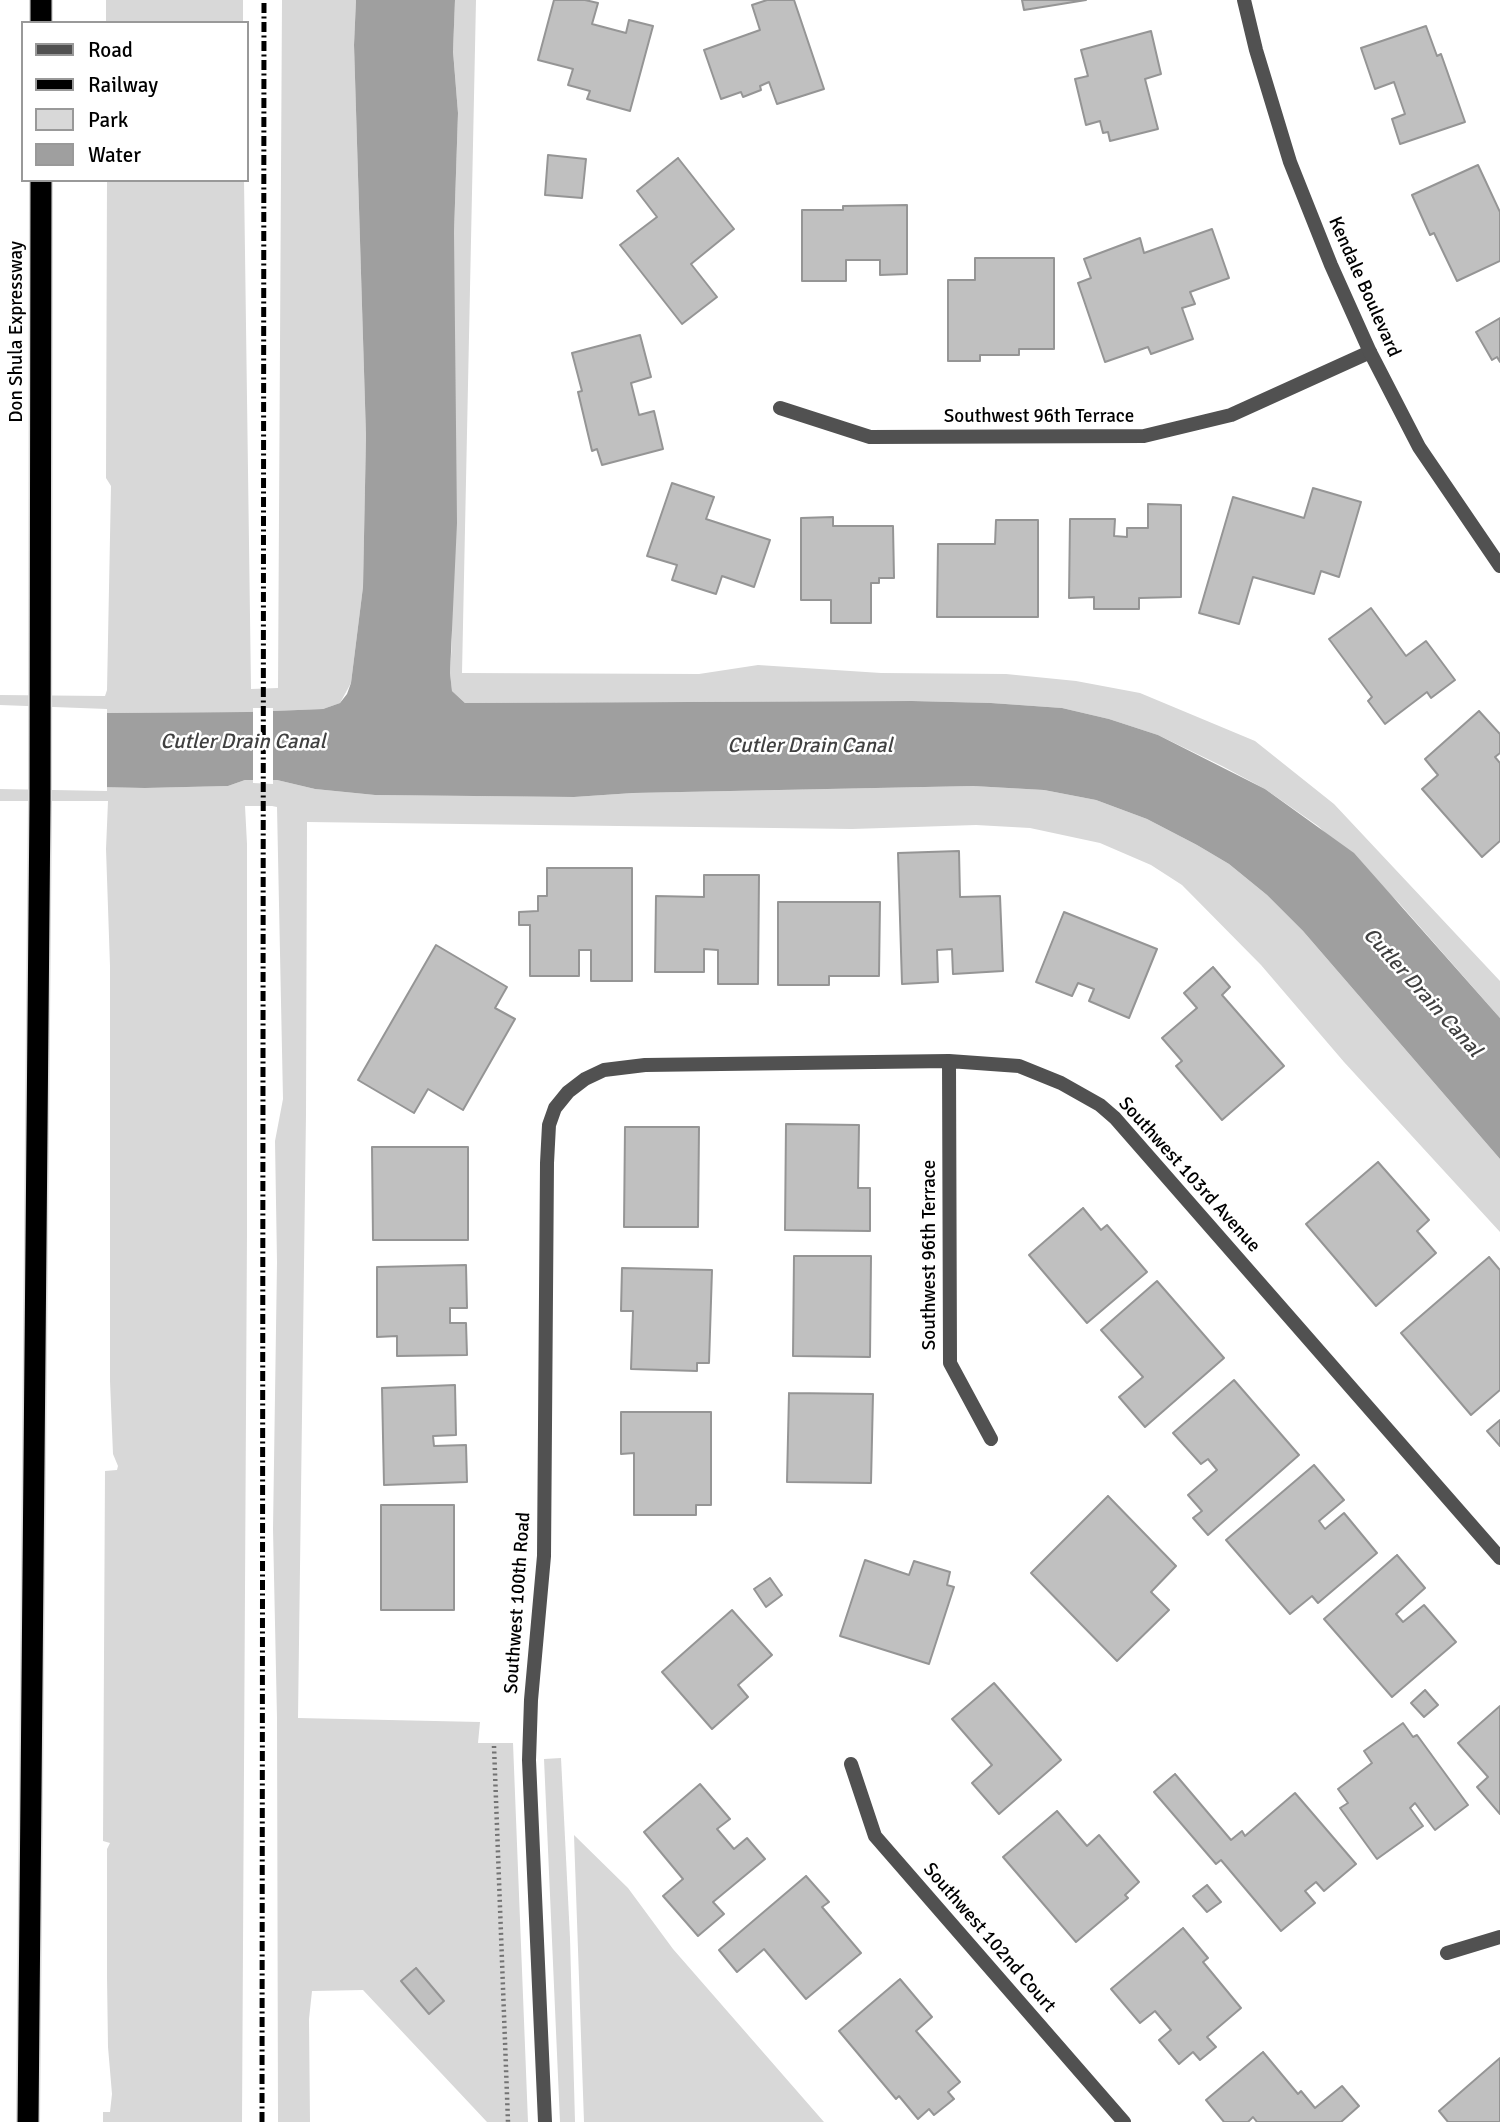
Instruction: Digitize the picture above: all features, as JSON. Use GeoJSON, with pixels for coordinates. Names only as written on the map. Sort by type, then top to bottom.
{"type":"FeatureCollection","features":[{"type":"Feature","properties":{"kind":"highway"},"geometry":{"type":"LineString","coordinates":[[41,0],[41,21]]}},
{"type":"Feature","properties":{"kind":"highway","name":"Don Shula Expressway"},"geometry":{"type":"LineString","coordinates":[[28,2122],[40,802],[41,182]]}},
{"type":"Feature","properties":{"kind":"street","name":"Kendale Boulevard"},"geometry":{"type":"LineString","coordinates":[[1244,0],[1256,50],[1290,162],[1331,265],[1370,352],[1419,447],[1500,566]]}},
{"type":"Feature","properties":{"kind":"street","name":"Southwest 96th Terrace"},"geometry":{"type":"LineString","coordinates":[[780,408],[870,436],[1144,436],[1231,415],[1370,352]]}},
{"type":"Feature","properties":{"kind":"street","name":"Southwest 96th Terrace"},"geometry":{"type":"LineString","coordinates":[[948,1061],[950,1363],[992,1440]]}},
{"type":"Feature","properties":{"kind":"street","name":"Southwest 103rd Avenue"},"geometry":{"type":"LineString","coordinates":[[568,1092],[598,1073],[617,1067],[645,1065],[948,1061],[1019,1066],[1061,1083],[1108,1111],[1500,1558]]}},
{"type":"Feature","properties":{"kind":"street","name":"Southwest 100th Road"},"geometry":{"type":"LineString","coordinates":[[545,2122],[529,1752],[544,1556],[547,1163],[550,1125],[555,1108],[568,1092]]}},
{"type":"Feature","properties":{"kind":"street","name":"Southwest 102nd Court"},"geometry":{"type":"LineString","coordinates":[[850,1764],[875,1836],[1124,2122]]}},
{"type":"Feature","properties":{"kind":"street"},"geometry":{"type":"LineString","coordinates":[[1447,1953],[1500,1937]]}},
{"type":"Feature","properties":{"kind":"path"},"geometry":{"type":"LineString","coordinates":[[494,1746],[508,2122]]}},
{"type":"Feature","properties":{"kind":"green space"},"geometry":{"type":"Polygon","coordinates":[[[106,0],[243,0],[243,21],[106,21],[106,0]]]}},
{"type":"Feature","properties":{"kind":"green space"},"geometry":{"type":"Polygon","coordinates":[[[282,0],[356,0],[354,45],[366,436],[363,587],[351,683],[340,703],[323,709],[110,713],[0,709],[0,695],[105,696],[107,690],[111,486],[106,478],[107,182],[244,182],[251,689],[278,688],[282,0]]]}},
{"type":"Feature","properties":{"kind":"green space"},"geometry":{"type":"Polygon","coordinates":[[[455,0],[476,0],[462,673],[699,674],[758,665],[881,673],[1006,674],[1076,681],[1140,693],[1255,741],[1334,804],[1500,981],[1500,1018],[1399,903],[1318,826],[1265,789],[1222,766],[1158,735],[1109,719],[1062,708],[912,701],[465,703],[452,691],[454,233],[458,113],[453,50],[455,0]]]}},
{"type":"Feature","properties":{"kind":"green space"},"geometry":{"type":"Polygon","coordinates":[[[245,780],[277,780],[315,789],[375,795],[574,797],[633,793],[973,786],[1044,790],[1096,800],[1147,819],[1197,845],[1229,864],[1267,895],[1303,931],[1500,1159],[1500,1232],[1344,1062],[1261,965],[1182,885],[1151,865],[1100,843],[1030,828],[976,825],[852,829],[307,822],[298,1718],[480,1722],[478,1743],[513,1743],[528,2122],[487,2122],[363,1990],[312,1991],[309,2019],[310,2122],[278,2122],[277,1718],[273,1529],[277,1262],[275,1141],[283,1099],[277,807],[245,806],[247,1233],[242,2122],[103,2122],[103,2112],[110,2112],[112,2094],[107,1977],[107,1849],[110,1843],[103,1841],[105,1471],[117,1470],[118,1466],[113,1454],[110,1381],[110,966],[106,849],[108,801],[0,801],[0,785],[145,788],[228,786],[245,780]]]}},
{"type":"Feature","properties":{"kind":"green space"},"geometry":{"type":"Polygon","coordinates":[[[561,1758],[575,2122],[560,2122],[544,1759],[561,1758]]]}},
{"type":"Feature","properties":{"kind":"green space"},"geometry":{"type":"Polygon","coordinates":[[[574,1835],[628,1888],[673,1949],[824,2122],[584,2122],[574,1835]]]}},
{"type":"Feature","properties":{"kind":"water","name":"Cutler Drain Canal"},"geometry":{"type":"Polygon","coordinates":[[[356,0],[455,0],[453,51],[458,113],[454,233],[457,523],[450,673],[452,691],[465,703],[991,703],[1062,708],[1109,719],[1158,735],[1265,789],[1354,853],[1500,1018],[1500,1159],[1303,931],[1267,895],[1229,864],[1197,845],[1147,819],[1096,800],[1044,790],[973,786],[633,793],[574,797],[375,795],[315,789],[277,780],[245,780],[228,786],[145,788],[0,785],[0,709],[110,713],[323,709],[340,703],[347,694],[351,683],[363,587],[366,436],[354,45],[356,0]]]}},
{"type":"Feature","properties":{"kind":"pier"},"geometry":{"type":"Polygon","coordinates":[[[0,705],[107,709],[107,791],[0,789],[0,705]]]}},
{"type":"Feature","properties":{"kind":"pier"},"geometry":{"type":"Polygon","coordinates":[[[253,708],[273,708],[273,784],[253,783],[253,708]]]}},
{"type":"Feature","properties":{"kind":"building"},"geometry":{"type":"Polygon","coordinates":[[[554,0],[585,0],[598,3],[592,24],[626,33],[629,20],[653,26],[630,111],[587,99],[590,91],[568,85],[573,69],[538,60],[554,0]]]}},
{"type":"Feature","properties":{"kind":"building"},"geometry":{"type":"Polygon","coordinates":[[[767,0],[794,0],[824,89],[777,104],[769,82],[760,86],[761,90],[743,97],[741,92],[721,99],[704,50],[760,30],[752,5],[767,0]]]}},
{"type":"Feature","properties":{"kind":"building"},"geometry":{"type":"Polygon","coordinates":[[[1022,0],[1086,0],[1024,10],[1022,0]]]}},
{"type":"Feature","properties":{"kind":"building"},"geometry":{"type":"Polygon","coordinates":[[[1426,26],[1437,56],[1441,54],[1465,122],[1400,144],[1392,119],[1405,114],[1394,82],[1375,89],[1361,48],[1426,26]]]}},
{"type":"Feature","properties":{"kind":"building"},"geometry":{"type":"Polygon","coordinates":[[[1151,31],[1161,74],[1145,79],[1158,129],[1110,141],[1108,132],[1103,133],[1100,121],[1086,125],[1075,79],[1088,76],[1081,50],[1151,31]]]}},
{"type":"Feature","properties":{"kind":"building"},"geometry":{"type":"Polygon","coordinates":[[[548,155],[586,159],[582,198],[545,195],[548,155]]]}},
{"type":"Feature","properties":{"kind":"building"},"geometry":{"type":"Polygon","coordinates":[[[678,158],[734,229],[691,264],[717,297],[682,324],[620,245],[657,217],[637,191],[678,158]]]}},
{"type":"Feature","properties":{"kind":"building"},"geometry":{"type":"Polygon","coordinates":[[[1478,165],[1500,212],[1500,261],[1457,281],[1434,233],[1430,235],[1412,195],[1478,165]]]}},
{"type":"Feature","properties":{"kind":"building"},"geometry":{"type":"Polygon","coordinates":[[[907,205],[907,274],[880,275],[880,260],[846,260],[846,281],[802,281],[802,210],[907,205]]]}},
{"type":"Feature","properties":{"kind":"building"},"geometry":{"type":"Polygon","coordinates":[[[1212,229],[1229,278],[1190,292],[1195,304],[1182,308],[1193,339],[1151,354],[1148,347],[1105,362],[1078,283],[1091,278],[1084,259],[1140,238],[1144,253],[1212,229]]]}},
{"type":"Feature","properties":{"kind":"building"},"geometry":{"type":"Polygon","coordinates":[[[975,258],[1054,258],[1054,349],[1019,349],[1019,355],[980,355],[980,361],[948,361],[948,280],[975,280],[975,258]]]}},
{"type":"Feature","properties":{"kind":"building"},"geometry":{"type":"Polygon","coordinates":[[[1500,318],[1500,362],[1497,357],[1492,360],[1476,332],[1500,318]]]}},
{"type":"Feature","properties":{"kind":"building"},"geometry":{"type":"Polygon","coordinates":[[[640,335],[651,377],[631,383],[639,415],[654,411],[663,449],[602,465],[597,449],[592,451],[578,392],[582,391],[572,353],[640,335]]]}},
{"type":"Feature","properties":{"kind":"building"},"geometry":{"type":"Polygon","coordinates":[[[672,483],[714,497],[706,519],[770,540],[754,587],[722,576],[716,594],[672,580],[677,565],[647,556],[672,483]]]}},
{"type":"Feature","properties":{"kind":"building"},"geometry":{"type":"Polygon","coordinates":[[[1313,488],[1361,502],[1339,577],[1321,571],[1314,594],[1253,577],[1239,624],[1199,613],[1233,497],[1304,518],[1313,488]]]}},
{"type":"Feature","properties":{"kind":"building"},"geometry":{"type":"Polygon","coordinates":[[[1148,504],[1181,505],[1181,597],[1139,598],[1139,609],[1094,609],[1094,597],[1069,598],[1070,519],[1115,519],[1114,536],[1127,537],[1127,528],[1148,528],[1148,504]]]}},
{"type":"Feature","properties":{"kind":"building"},"geometry":{"type":"Polygon","coordinates":[[[833,517],[833,526],[893,526],[894,578],[879,578],[879,583],[871,583],[871,623],[831,623],[831,600],[801,600],[801,518],[833,517]]]}},
{"type":"Feature","properties":{"kind":"building"},"geometry":{"type":"Polygon","coordinates":[[[996,520],[1038,520],[1038,617],[937,617],[938,544],[995,544],[996,520]]]}},
{"type":"Feature","properties":{"kind":"building"},"geometry":{"type":"Polygon","coordinates":[[[1371,608],[1406,656],[1426,641],[1455,680],[1431,698],[1427,692],[1385,724],[1368,701],[1372,697],[1329,639],[1371,608]]]}},
{"type":"Feature","properties":{"kind":"building"},"geometry":{"type":"Polygon","coordinates":[[[1479,711],[1500,734],[1500,753],[1495,757],[1500,763],[1500,841],[1482,857],[1422,789],[1438,775],[1425,759],[1479,711]]]}},
{"type":"Feature","properties":{"kind":"building"},"geometry":{"type":"Polygon","coordinates":[[[959,851],[960,897],[1000,896],[1003,971],[953,974],[952,949],[937,950],[938,982],[902,984],[898,853],[959,851]]]}},
{"type":"Feature","properties":{"kind":"building"},"geometry":{"type":"Polygon","coordinates":[[[547,868],[632,868],[632,981],[591,981],[591,950],[579,950],[579,976],[530,976],[530,925],[519,925],[519,912],[538,911],[538,896],[547,896],[547,868]]]}},
{"type":"Feature","properties":{"kind":"building"},"geometry":{"type":"Polygon","coordinates":[[[704,875],[759,875],[758,984],[718,984],[718,950],[704,949],[704,972],[655,972],[656,896],[704,897],[704,875]]]}},
{"type":"Feature","properties":{"kind":"building"},"geometry":{"type":"Polygon","coordinates":[[[778,902],[880,902],[879,976],[829,976],[829,985],[778,985],[778,902]]]}},
{"type":"Feature","properties":{"kind":"building"},"geometry":{"type":"Polygon","coordinates":[[[1064,912],[1157,949],[1129,1018],[1089,1001],[1094,989],[1078,983],[1072,996],[1036,982],[1064,912]]]}},
{"type":"Feature","properties":{"kind":"building"},"geometry":{"type":"Polygon","coordinates":[[[436,945],[507,987],[495,1008],[515,1019],[463,1110],[428,1089],[414,1113],[358,1080],[436,945]]]}},
{"type":"Feature","properties":{"kind":"building"},"geometry":{"type":"Polygon","coordinates":[[[1213,967],[1230,987],[1222,995],[1284,1066],[1222,1120],[1176,1066],[1182,1061],[1162,1038],[1197,1008],[1184,993],[1213,967]]]}},
{"type":"Feature","properties":{"kind":"building"},"geometry":{"type":"Polygon","coordinates":[[[786,1124],[859,1125],[858,1188],[870,1188],[870,1231],[785,1230],[786,1124]]]}},
{"type":"Feature","properties":{"kind":"building"},"geometry":{"type":"Polygon","coordinates":[[[625,1127],[699,1127],[698,1227],[624,1227],[625,1127]]]}},
{"type":"Feature","properties":{"kind":"building"},"geometry":{"type":"Polygon","coordinates":[[[372,1147],[468,1147],[468,1240],[373,1240],[372,1147]]]}},
{"type":"Feature","properties":{"kind":"building"},"geometry":{"type":"Polygon","coordinates":[[[1378,1162],[1429,1220],[1417,1231],[1436,1253],[1376,1306],[1306,1224],[1378,1162]]]}},
{"type":"Feature","properties":{"kind":"building"},"geometry":{"type":"Polygon","coordinates":[[[1083,1208],[1101,1230],[1107,1225],[1147,1272],[1087,1323],[1029,1255],[1083,1208]]]}},
{"type":"Feature","properties":{"kind":"building"},"geometry":{"type":"Polygon","coordinates":[[[794,1256],[871,1256],[870,1357],[793,1356],[794,1256]]]}},
{"type":"Feature","properties":{"kind":"building"},"geometry":{"type":"Polygon","coordinates":[[[1489,1257],[1500,1270],[1500,1390],[1471,1415],[1401,1333],[1489,1257]]]}},
{"type":"Feature","properties":{"kind":"building"},"geometry":{"type":"Polygon","coordinates":[[[466,1265],[467,1308],[450,1308],[450,1323],[466,1323],[467,1355],[397,1356],[397,1336],[377,1337],[377,1267],[466,1265]]]}},
{"type":"Feature","properties":{"kind":"building"},"geometry":{"type":"Polygon","coordinates":[[[622,1268],[712,1270],[709,1363],[697,1363],[697,1371],[631,1369],[633,1311],[621,1311],[622,1268]]]}},
{"type":"Feature","properties":{"kind":"building"},"geometry":{"type":"Polygon","coordinates":[[[1157,1281],[1224,1358],[1145,1427],[1119,1397],[1143,1377],[1101,1330],[1157,1281]]]}},
{"type":"Feature","properties":{"kind":"building"},"geometry":{"type":"Polygon","coordinates":[[[1234,1380],[1299,1455],[1208,1535],[1193,1518],[1202,1511],[1188,1495],[1217,1470],[1208,1459],[1201,1464],[1173,1433],[1234,1380]]]}},
{"type":"Feature","properties":{"kind":"building"},"geometry":{"type":"Polygon","coordinates":[[[455,1385],[456,1435],[433,1436],[434,1446],[466,1445],[467,1482],[384,1485],[382,1388],[455,1385]]]}},
{"type":"Feature","properties":{"kind":"building"},"geometry":{"type":"Polygon","coordinates":[[[789,1393],[873,1394],[871,1483],[787,1482],[789,1393]]]}},
{"type":"Feature","properties":{"kind":"building"},"geometry":{"type":"Polygon","coordinates":[[[621,1412],[711,1412],[711,1505],[696,1505],[696,1515],[634,1515],[634,1453],[621,1454],[621,1412]]]}},
{"type":"Feature","properties":{"kind":"building"},"geometry":{"type":"Polygon","coordinates":[[[1500,1420],[1500,1446],[1487,1431],[1500,1420]]]}},
{"type":"Feature","properties":{"kind":"building"},"geometry":{"type":"Polygon","coordinates":[[[1314,1465],[1344,1500],[1319,1521],[1325,1529],[1344,1513],[1377,1553],[1318,1603],[1312,1596],[1290,1614],[1226,1540],[1314,1465]]]}},
{"type":"Feature","properties":{"kind":"building"},"geometry":{"type":"Polygon","coordinates":[[[1108,1496],[1176,1566],[1151,1592],[1169,1610],[1117,1661],[1031,1573],[1108,1496]]]}},
{"type":"Feature","properties":{"kind":"building"},"geometry":{"type":"Polygon","coordinates":[[[381,1505],[454,1505],[454,1610],[381,1610],[381,1505]]]}},
{"type":"Feature","properties":{"kind":"building"},"geometry":{"type":"Polygon","coordinates":[[[1397,1555],[1425,1588],[1396,1614],[1403,1622],[1424,1605],[1456,1642],[1392,1697],[1324,1619],[1397,1555]]]}},
{"type":"Feature","properties":{"kind":"building"},"geometry":{"type":"Polygon","coordinates":[[[865,1560],[909,1575],[914,1561],[950,1572],[947,1585],[954,1587],[929,1664],[840,1636],[865,1560]]]}},
{"type":"Feature","properties":{"kind":"building"},"geometry":{"type":"Polygon","coordinates":[[[770,1578],[782,1595],[766,1607],[754,1589],[770,1578]]]}},
{"type":"Feature","properties":{"kind":"building"},"geometry":{"type":"Polygon","coordinates":[[[732,1610],[772,1655],[738,1685],[748,1697],[712,1729],[662,1672],[732,1610]]]}},
{"type":"Feature","properties":{"kind":"building"},"geometry":{"type":"Polygon","coordinates":[[[994,1683],[1061,1760],[999,1814],[972,1783],[992,1765],[952,1719],[994,1683]]]}},
{"type":"Feature","properties":{"kind":"building"},"geometry":{"type":"Polygon","coordinates":[[[1425,1690],[1438,1705],[1424,1717],[1411,1703],[1425,1690]]]}},
{"type":"Feature","properties":{"kind":"building"},"geometry":{"type":"Polygon","coordinates":[[[1500,1706],[1500,1814],[1477,1787],[1488,1777],[1458,1743],[1500,1706]]]}},
{"type":"Feature","properties":{"kind":"building"},"geometry":{"type":"Polygon","coordinates":[[[1403,1723],[1413,1737],[1417,1735],[1468,1805],[1435,1830],[1415,1803],[1410,1808],[1423,1826],[1377,1859],[1340,1808],[1348,1803],[1338,1789],[1372,1763],[1364,1751],[1403,1723]]]}},
{"type":"Feature","properties":{"kind":"building"},"geometry":{"type":"Polygon","coordinates":[[[1175,1774],[1231,1840],[1242,1831],[1245,1836],[1295,1793],[1356,1864],[1324,1891],[1316,1882],[1305,1891],[1315,1903],[1281,1931],[1221,1860],[1216,1864],[1154,1792],[1175,1774]]]}},
{"type":"Feature","properties":{"kind":"building"},"geometry":{"type":"Polygon","coordinates":[[[700,1784],[730,1819],[717,1829],[734,1849],[747,1838],[765,1859],[713,1902],[724,1914],[698,1936],[663,1896],[683,1879],[644,1832],[700,1784]]]}},
{"type":"Feature","properties":{"kind":"building"},"geometry":{"type":"Polygon","coordinates":[[[1057,1811],[1087,1846],[1099,1835],[1139,1882],[1125,1895],[1128,1898],[1076,1942],[1003,1857],[1057,1811]]]}},
{"type":"Feature","properties":{"kind":"building"},"geometry":{"type":"Polygon","coordinates":[[[806,1876],[829,1902],[822,1907],[861,1953],[806,1999],[764,1949],[737,1972],[719,1950],[806,1876]]]}},
{"type":"Feature","properties":{"kind":"building"},"geometry":{"type":"Polygon","coordinates":[[[1207,1885],[1221,1902],[1207,1912],[1193,1896],[1207,1885]]]}},
{"type":"Feature","properties":{"kind":"building"},"geometry":{"type":"Polygon","coordinates":[[[1183,1928],[1208,1958],[1203,1962],[1241,2008],[1207,2037],[1216,2047],[1200,2060],[1193,2052],[1179,2064],[1159,2040],[1171,2030],[1155,2011],[1140,2023],[1111,1989],[1183,1928]]]}},
{"type":"Feature","properties":{"kind":"building"},"geometry":{"type":"Polygon","coordinates":[[[416,1968],[444,2001],[429,2014],[401,1981],[416,1968]]]}},
{"type":"Feature","properties":{"kind":"building"},"geometry":{"type":"Polygon","coordinates":[[[900,1979],[932,2017],[916,2031],[960,2082],[948,2092],[954,2099],[934,2115],[929,2109],[918,2119],[899,2096],[896,2099],[839,2031],[900,1979]]]}},
{"type":"Feature","properties":{"kind":"building"},"geometry":{"type":"Polygon","coordinates":[[[1263,2052],[1298,2094],[1301,2091],[1315,2108],[1342,2086],[1359,2106],[1341,2122],[1257,2122],[1253,2117],[1248,2122],[1224,2122],[1206,2100],[1263,2052]]]}},
{"type":"Feature","properties":{"kind":"building"},"geometry":{"type":"Polygon","coordinates":[[[1500,2058],[1500,2122],[1448,2122],[1439,2111],[1500,2058]]]}},
{"type":"Feature","properties":{"kind":"railway"},"geometry":{"type":"LineString","coordinates":[[262,2122],[264,0]]}}]}
